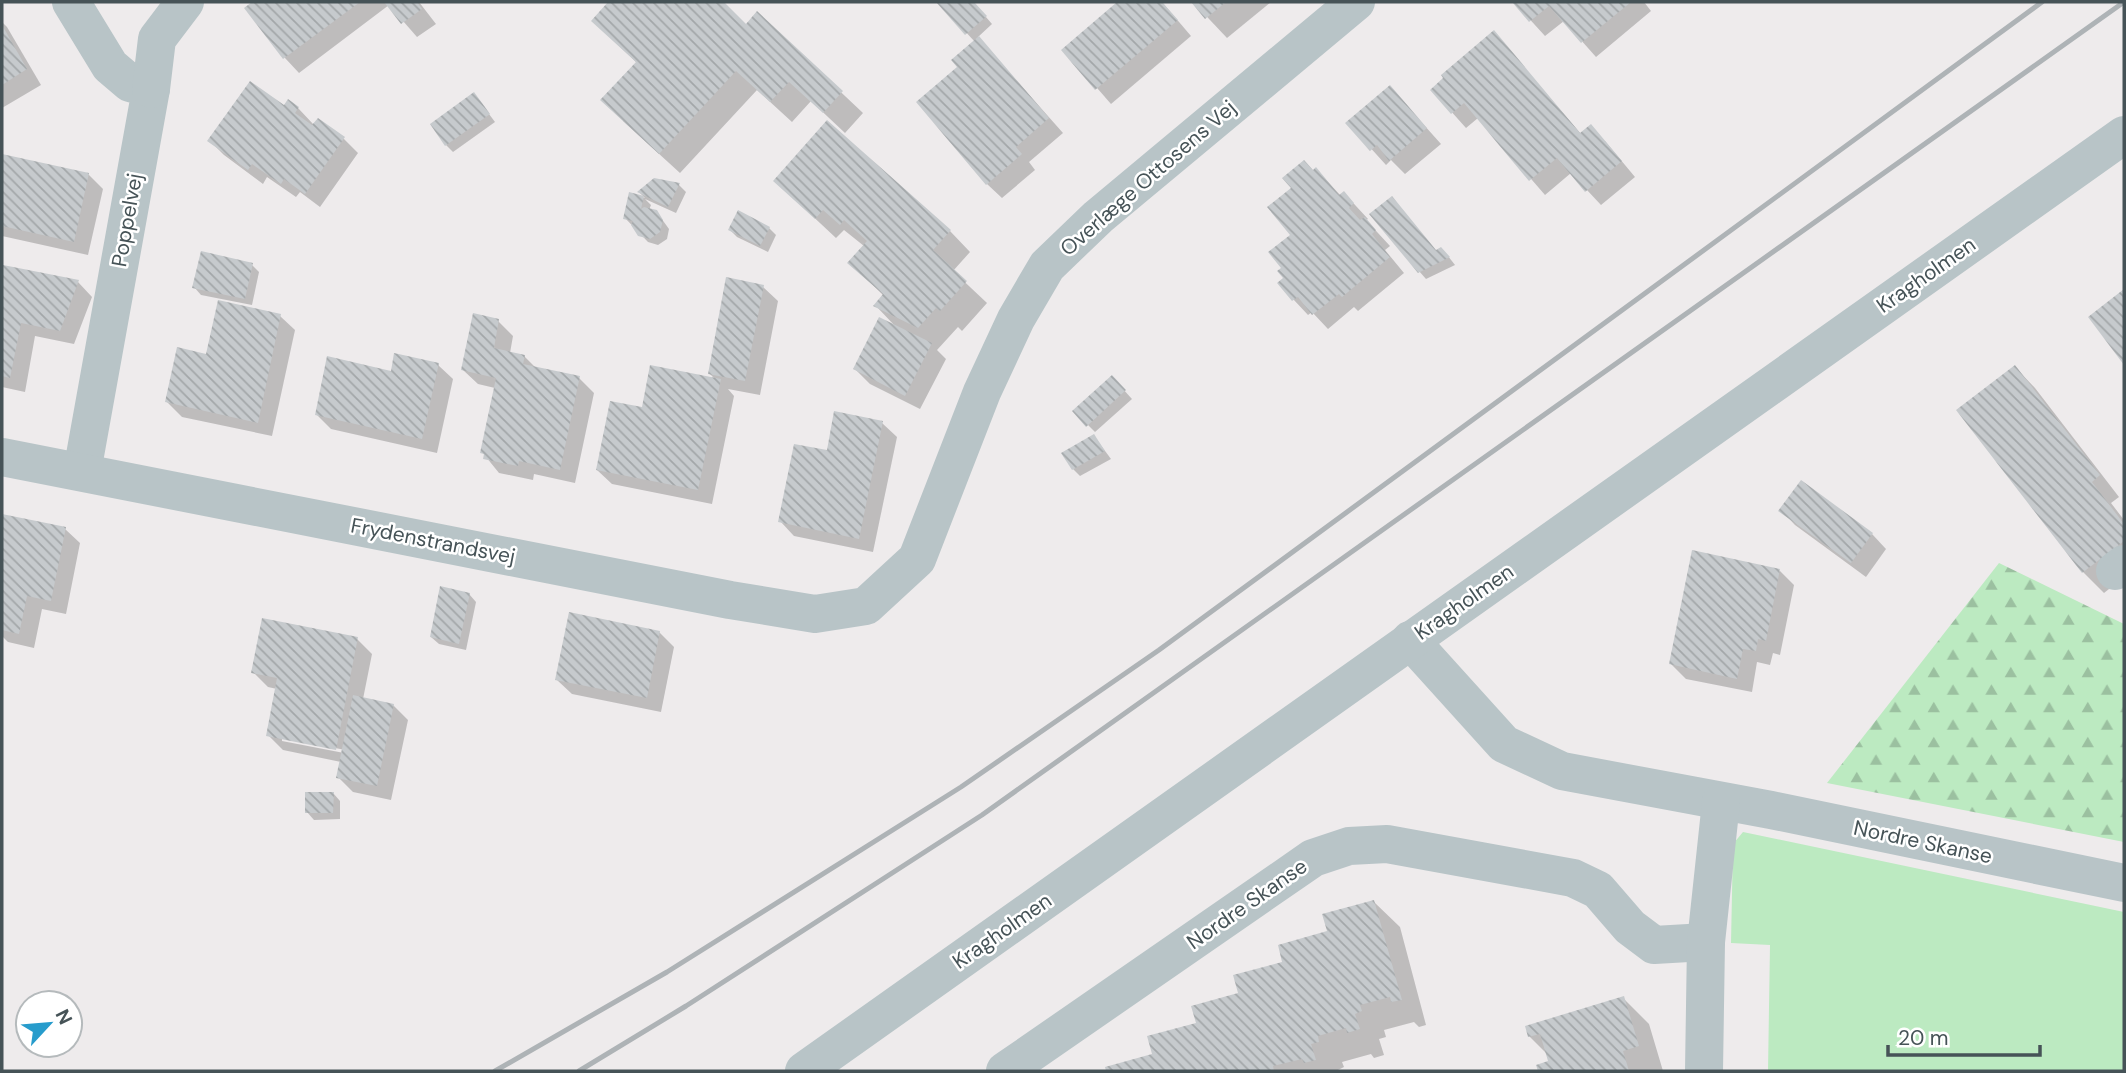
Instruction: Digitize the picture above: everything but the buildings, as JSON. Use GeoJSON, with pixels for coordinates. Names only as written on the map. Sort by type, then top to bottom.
{"type":"FeatureCollection","features":[{"type":"Feature","properties":{"kind":"street"},"geometry":{"type":"LineString","coordinates":[[71,2],[110,66],[130,83],[151,89]]}},
{"type":"Feature","properties":{"kind":"street","name":"Poppelvej"},"geometry":{"type":"LineString","coordinates":[[82,472],[151,89],[157,39],[185,2]]}},
{"type":"Feature","properties":{"kind":"street","name":"Overlæge Ottosens Vej"},"geometry":{"type":"LineString","coordinates":[[866,606],[918,559],[982,392],[1016,318],[1047,266],[1098,218],[1356,2]]}},
{"type":"Feature","properties":{"kind":"street","name":"Kragholmen"},"geometry":{"type":"LineString","coordinates":[[804,1071],[2124,135]]}},
{"type":"Feature","properties":{"kind":"street","name":"Frydenstrandsvej"},"geometry":{"type":"LineString","coordinates":[[2,457],[743,602],[815,614],[866,606]]}},
{"type":"Feature","properties":{"kind":"street","name":"Nordre Skanse"},"geometry":{"type":"LineString","coordinates":[[1410,640],[1504,744],[1562,771],[1771,810],[2124,883]]}},
{"type":"Feature","properties":{"kind":"street"},"geometry":{"type":"LineString","coordinates":[[1704,1071],[1706,942],[1721,802]]}},
{"type":"Feature","properties":{"kind":"street","name":"Nordre Skanse"},"geometry":{"type":"LineString","coordinates":[[1005,1071],[1313,858],[1349,846],[1387,844],[1573,878],[1598,890],[1630,927],[1654,945],[1706,942]]}},
{"type":"Feature","properties":{"kind":"green space"},"geometry":{"type":"Polygon","coordinates":[[[1999,563],[2124,624],[2124,842],[1827,783],[1999,563]]]}},
{"type":"Feature","properties":{"kind":"green space"},"geometry":{"type":"Polygon","coordinates":[[[1743,832],[2124,912],[2124,1071],[1768,1071],[1770,945],[1731,943],[1733,844],[1743,832]]]}},
{"type":"Feature","properties":{"kind":"railway"},"geometry":{"type":"LineString","coordinates":[[495,1071],[667,972],[961,787],[1159,650],[2042,2]]}},
{"type":"Feature","properties":{"kind":"railway"},"geometry":{"type":"LineString","coordinates":[[579,1071],[686,1006],[982,815],[2124,2]]}}]}
